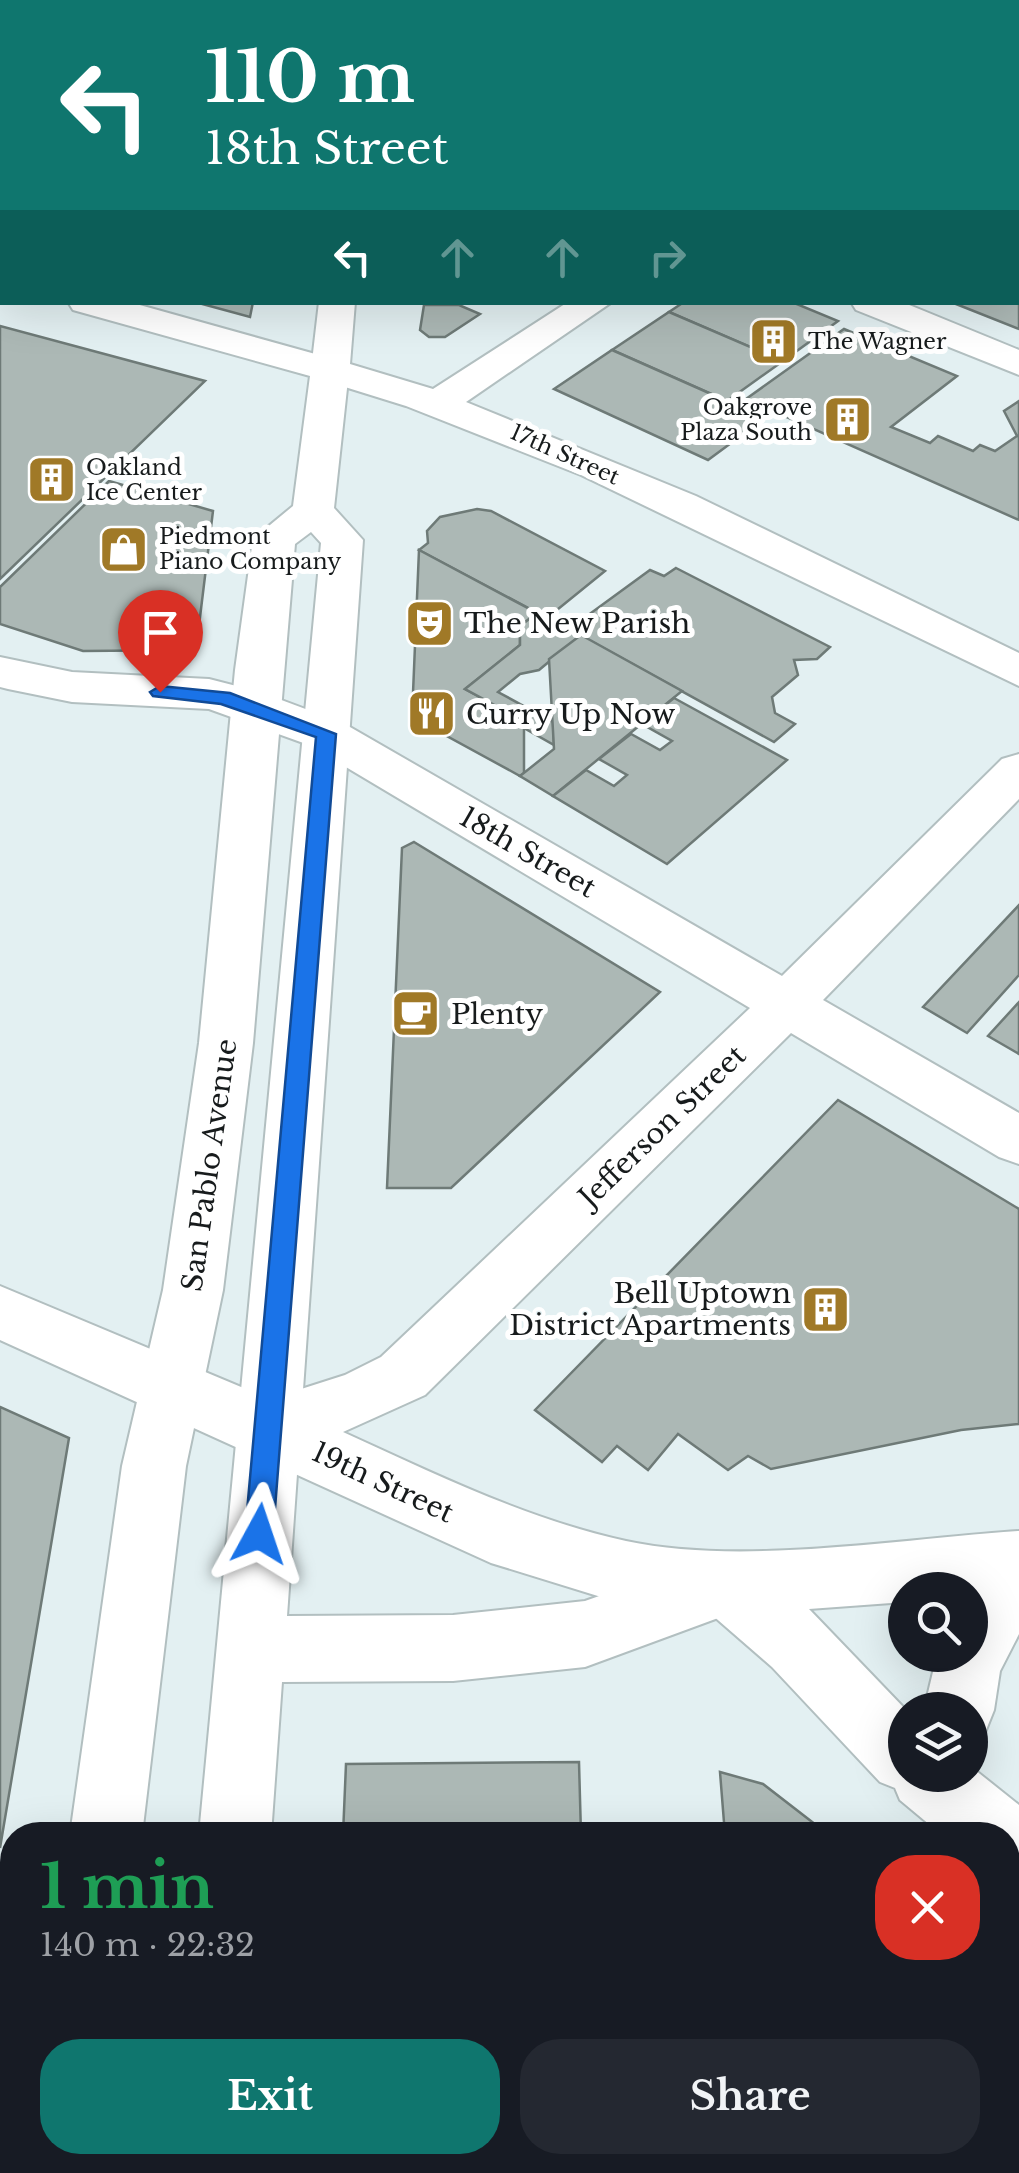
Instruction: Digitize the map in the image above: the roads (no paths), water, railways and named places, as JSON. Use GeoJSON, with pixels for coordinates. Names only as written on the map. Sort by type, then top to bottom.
{"type":"FeatureCollection","features":[{"type":"Feature","properties":{"kind":"street","name":"17th Street"},"geometry":{"type":"LineString","coordinates":[[97,305],[441,401],[676,504],[1019,671]]}},
{"type":"Feature","properties":{"kind":"street"},"geometry":{"type":"LineString","coordinates":[[236,1822],[342,540],[313,511],[337,305]]}},
{"type":"Feature","properties":{"kind":"street"},"geometry":{"type":"LineString","coordinates":[[441,401],[589,305]]}},
{"type":"Feature","properties":{"kind":"street"},"geometry":{"type":"LineString","coordinates":[[876,305],[1019,364]]}},
{"type":"Feature","properties":{"kind":"street","name":"San Pablo Avenue"},"geometry":{"type":"LineString","coordinates":[[108,1822],[154,1466],[193,1290],[226,1044],[274,538],[313,511]]}},
{"type":"Feature","properties":{"kind":"street","name":"18th Street"},"geometry":{"type":"LineString","coordinates":[[0,672],[58,688],[196,692],[255,707],[326,734],[1019,1141]]}},
{"type":"Feature","properties":{"kind":"street","name":"Jefferson Street"},"geometry":{"type":"LineString","coordinates":[[269,1428],[361,1398],[403,1376],[787,1004],[1019,770]]}},
{"type":"Feature","properties":{"kind":"street","name":"19th Street"},"geometry":{"type":"LineString","coordinates":[[0,1312],[269,1428],[491,1532],[564,1558],[627,1574],[724,1584],[1019,1563]]}},
{"type":"Feature","properties":{"kind":"street","name":"19th Street"},"geometry":{"type":"LineString","coordinates":[[962,1692],[967,1666],[1019,1563]]}},
{"type":"Feature","properties":{"kind":"street"},"geometry":{"type":"LineString","coordinates":[[250,1649],[453,1648],[585,1634],[724,1584]]}},
{"type":"Feature","properties":{"kind":"street","name":"19th Street"},"geometry":{"type":"LineString","coordinates":[[724,1584],[762,1608],[848,1704],[888,1741]]}},
{"type":"Feature","properties":{"kind":"street"},"geometry":{"type":"LineString","coordinates":[[946,1792],[984,1822]]}},
{"type":"Feature","properties":{"kind":"street"},"geometry":{"type":"LineString","coordinates":[[979,1792],[994,1822]]}},
{"type":"Feature","properties":{"kind":"place","name":"The Wagner"},"geometry":{"type":"Point","coordinates":[773,341]}},
{"type":"Feature","properties":{"kind":"place","name":"Oakgrove Plaza South"},"geometry":{"type":"Point","coordinates":[847,420]}},
{"type":"Feature","properties":{"kind":"place","name":"Oakland Ice Center"},"geometry":{"type":"Point","coordinates":[51,480]}},
{"type":"Feature","properties":{"kind":"place","name":"Piedmont Piano Company"},"geometry":{"type":"Point","coordinates":[124,549]}},
{"type":"Feature","properties":{"kind":"place","name":"The New Parish"},"geometry":{"type":"Point","coordinates":[429,623]}},
{"type":"Feature","properties":{"kind":"place","name":"Curry Up Now"},"geometry":{"type":"Point","coordinates":[431,714]}},
{"type":"Feature","properties":{"kind":"place","name":"Plenty"},"geometry":{"type":"Point","coordinates":[416,1014]}},
{"type":"Feature","properties":{"kind":"place","name":"Bell Uptown District Apartments"},"geometry":{"type":"Point","coordinates":[826,1309]}}]}
